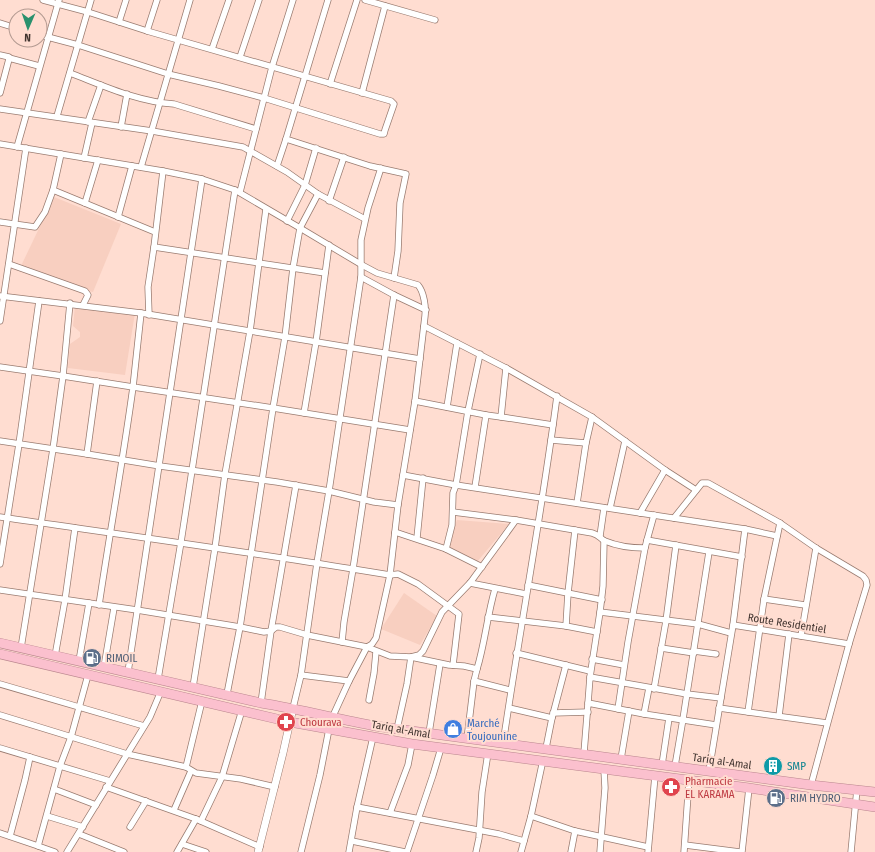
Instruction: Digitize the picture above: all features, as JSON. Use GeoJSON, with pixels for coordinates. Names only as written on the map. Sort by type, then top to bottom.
{"type":"FeatureCollection","features":[{"type":"Feature","properties":{"kind":"highway","name":"Tariq al-Amal"},"geometry":{"type":"LineString","coordinates":[[0,643],[332,718],[503,744],[546,748],[811,785],[875,792]]}},
{"type":"Feature","properties":{"kind":"highway","name":"Tariq al-Amal"},"geometry":{"type":"LineString","coordinates":[[0,654],[161,692],[202,700],[290,722],[412,744],[749,788],[875,807]]}},
{"type":"Feature","properties":{"kind":"street"},"geometry":{"type":"LineString","coordinates":[[44,0],[58,2],[147,31],[393,102],[394,104],[384,134],[380,134],[264,98],[168,74],[78,45],[48,37]]}},
{"type":"Feature","properties":{"kind":"street"},"geometry":{"type":"LineString","coordinates":[[57,116],[91,0]]}},
{"type":"Feature","properties":{"kind":"street"},"geometry":{"type":"LineString","coordinates":[[119,22],[126,0]]}},
{"type":"Feature","properties":{"kind":"street"},"geometry":{"type":"LineString","coordinates":[[147,31],[157,0]]}},
{"type":"Feature","properties":{"kind":"street"},"geometry":{"type":"LineString","coordinates":[[141,167],[190,0]]}},
{"type":"Feature","properties":{"kind":"street"},"geometry":{"type":"LineString","coordinates":[[212,49],[229,0]]}},
{"type":"Feature","properties":{"kind":"street"},"geometry":{"type":"LineString","coordinates":[[240,57],[259,0]]}},
{"type":"Feature","properties":{"kind":"street"},"geometry":{"type":"LineString","coordinates":[[158,679],[181,542],[202,397],[237,191],[256,129],[272,67],[293,0]]}},
{"type":"Feature","properties":{"kind":"street"},"geometry":{"type":"LineString","coordinates":[[277,166],[328,0]]}},
{"type":"Feature","properties":{"kind":"street"},"geometry":{"type":"LineString","coordinates":[[330,84],[357,0]]}},
{"type":"Feature","properties":{"kind":"street"},"geometry":{"type":"LineString","coordinates":[[365,0],[435,20]]}},
{"type":"Feature","properties":{"kind":"street"},"geometry":{"type":"LineString","coordinates":[[48,34],[58,2]]}},
{"type":"Feature","properties":{"kind":"street"},"geometry":{"type":"LineString","coordinates":[[362,93],[385,6]]}},
{"type":"Feature","properties":{"kind":"street"},"geometry":{"type":"LineString","coordinates":[[17,147],[44,48]]}},
{"type":"Feature","properties":{"kind":"street"},"geometry":{"type":"LineString","coordinates":[[0,55],[39,66]]}},
{"type":"Feature","properties":{"kind":"street"},"geometry":{"type":"LineString","coordinates":[[0,93],[9,58]]}},
{"type":"Feature","properties":{"kind":"street"},"geometry":{"type":"LineString","coordinates":[[70,73],[127,94],[160,103],[174,104],[256,129]]}},
{"type":"Feature","properties":{"kind":"street"},"geometry":{"type":"LineString","coordinates":[[84,158],[90,123],[101,84]]}},
{"type":"Feature","properties":{"kind":"street"},"geometry":{"type":"LineString","coordinates":[[121,127],[127,94]]}},
{"type":"Feature","properties":{"kind":"street"},"geometry":{"type":"LineString","coordinates":[[0,109],[57,116],[90,123],[152,131],[243,147],[277,166],[329,201],[365,219]]}},
{"type":"Feature","properties":{"kind":"street"},"geometry":{"type":"LineString","coordinates":[[286,139],[344,158],[404,173],[406,175],[400,203],[398,251],[394,278]]}},
{"type":"Feature","properties":{"kind":"street"},"geometry":{"type":"LineString","coordinates":[[0,144],[141,167],[202,179],[237,191],[377,273],[418,285],[420,288],[426,310],[404,475],[398,505],[390,575],[376,638],[372,644],[367,647],[332,718]]}},
{"type":"Feature","properties":{"kind":"street"},"geometry":{"type":"LineString","coordinates":[[0,321],[2,296],[26,148]]}},
{"type":"Feature","properties":{"kind":"street"},"geometry":{"type":"LineString","coordinates":[[287,221],[305,185],[316,148]]}},
{"type":"Feature","properties":{"kind":"street"},"geometry":{"type":"LineString","coordinates":[[0,222],[35,227],[45,212],[53,190],[61,154]]}},
{"type":"Feature","properties":{"kind":"street"},"geometry":{"type":"LineString","coordinates":[[329,201],[344,158]]}},
{"type":"Feature","properties":{"kind":"street"},"geometry":{"type":"LineString","coordinates":[[85,203],[98,160]]}},
{"type":"Feature","properties":{"kind":"street"},"geometry":{"type":"LineString","coordinates":[[118,217],[132,166]]}},
{"type":"Feature","properties":{"kind":"street"},"geometry":{"type":"LineString","coordinates":[[1,751],[30,757],[60,766],[108,784],[146,801],[199,820],[259,849],[301,675],[361,277],[361,245],[365,219],[381,168]]}},
{"type":"Feature","properties":{"kind":"street"},"geometry":{"type":"LineString","coordinates":[[149,315],[148,287],[163,171]]}},
{"type":"Feature","properties":{"kind":"street"},"geometry":{"type":"LineString","coordinates":[[128,672],[202,179]]}},
{"type":"Feature","properties":{"kind":"street"},"geometry":{"type":"LineString","coordinates":[[53,190],[155,232]]}},
{"type":"Feature","properties":{"kind":"street"},"geometry":{"type":"LineString","coordinates":[[228,694],[240,627],[285,337],[293,268],[300,228],[318,194]]}},
{"type":"Feature","properties":{"kind":"street"},"geometry":{"type":"LineString","coordinates":[[193,687],[204,622],[225,474],[250,331],[266,209]]}},
{"type":"Feature","properties":{"kind":"street"},"geometry":{"type":"LineString","coordinates":[[304,413],[316,342],[329,245]]}},
{"type":"Feature","properties":{"kind":"street"},"geometry":{"type":"LineString","coordinates":[[154,246],[325,273]]}},
{"type":"Feature","properties":{"kind":"street"},"geometry":{"type":"LineString","coordinates":[[8,264],[85,291],[88,295],[83,305]]}},
{"type":"Feature","properties":{"kind":"street"},"geometry":{"type":"LineString","coordinates":[[361,277],[426,310]]}},
{"type":"Feature","properties":{"kind":"street"},"geometry":{"type":"LineString","coordinates":[[342,642],[344,616],[353,569],[394,295]]}},
{"type":"Feature","properties":{"kind":"street"},"geometry":{"type":"LineString","coordinates":[[2,296],[141,313],[420,359]]}},
{"type":"Feature","properties":{"kind":"street"},"geometry":{"type":"LineString","coordinates":[[0,564],[19,444],[38,301]]}},
{"type":"Feature","properties":{"kind":"street"},"geometry":{"type":"LineString","coordinates":[[21,648],[53,449],[70,304]]}},
{"type":"Feature","properties":{"kind":"street"},"geometry":{"type":"LineString","coordinates":[[99,605],[123,459],[141,313]]}},
{"type":"Feature","properties":{"kind":"street"},"geometry":{"type":"LineString","coordinates":[[424,326],[506,368],[592,417],[665,470],[696,490]]}},
{"type":"Feature","properties":{"kind":"street"},"geometry":{"type":"LineString","coordinates":[[447,407],[457,343]]}},
{"type":"Feature","properties":{"kind":"street"},"geometry":{"type":"LineString","coordinates":[[446,549],[453,512],[453,493],[456,485],[468,411],[480,354]]}},
{"type":"Feature","properties":{"kind":"street"},"geometry":{"type":"LineString","coordinates":[[0,367],[237,402],[410,430]]}},
{"type":"Feature","properties":{"kind":"street"},"geometry":{"type":"LineString","coordinates":[[501,417],[506,368]]}},
{"type":"Feature","properties":{"kind":"street"},"geometry":{"type":"LineString","coordinates":[[87,454],[97,381]]}},
{"type":"Feature","properties":{"kind":"street"},"geometry":{"type":"LineString","coordinates":[[503,744],[510,690],[538,523],[557,396]]}},
{"type":"Feature","properties":{"kind":"street"},"geometry":{"type":"LineString","coordinates":[[414,401],[486,415],[553,425]]}},
{"type":"Feature","properties":{"kind":"street"},"geometry":{"type":"LineString","coordinates":[[475,487],[486,415]]}},
{"type":"Feature","properties":{"kind":"street"},"geometry":{"type":"LineString","coordinates":[[577,503],[586,443],[592,417]]}},
{"type":"Feature","properties":{"kind":"street"},"geometry":{"type":"LineString","coordinates":[[551,440],[586,443]]}},
{"type":"Feature","properties":{"kind":"street"},"geometry":{"type":"LineString","coordinates":[[0,441],[123,459],[160,466],[296,485],[374,502],[398,505]]}},
{"type":"Feature","properties":{"kind":"street"},"geometry":{"type":"LineString","coordinates":[[584,753],[590,674],[602,600],[602,539],[607,508],[625,441]]}},
{"type":"Feature","properties":{"kind":"street"},"geometry":{"type":"LineString","coordinates":[[640,513],[665,470]]}},
{"type":"Feature","properties":{"kind":"street"},"geometry":{"type":"LineString","coordinates":[[404,475],[456,485],[745,529],[777,536]]}},
{"type":"Feature","properties":{"kind":"street"},"geometry":{"type":"LineString","coordinates":[[417,538],[423,478]]}},
{"type":"Feature","properties":{"kind":"street"},"geometry":{"type":"LineString","coordinates":[[674,518],[702,483],[708,482],[780,523],[816,548],[863,576],[866,580],[867,585],[849,644],[811,785]]}},
{"type":"Feature","properties":{"kind":"street"},"geometry":{"type":"LineString","coordinates":[[261,703],[271,631],[296,485]]}},
{"type":"Feature","properties":{"kind":"street"},"geometry":{"type":"LineString","coordinates":[[453,512],[538,523],[576,530],[592,533],[602,539],[628,547],[645,548]]}},
{"type":"Feature","properties":{"kind":"street"},"geometry":{"type":"LineString","coordinates":[[618,709],[624,665],[645,548],[654,515]]}},
{"type":"Feature","properties":{"kind":"street"},"geometry":{"type":"LineString","coordinates":[[0,517],[40,524],[181,542],[390,575],[397,574],[418,584],[459,614],[453,665]]}},
{"type":"Feature","properties":{"kind":"street"},"geometry":{"type":"LineString","coordinates":[[411,658],[419,655],[423,651],[442,612],[447,605],[470,583],[516,520]]}},
{"type":"Feature","properties":{"kind":"street"},"geometry":{"type":"LineString","coordinates":[[748,712],[764,599],[780,523]]}},
{"type":"Feature","properties":{"kind":"street"},"geometry":{"type":"LineString","coordinates":[[55,656],[76,528]]}},
{"type":"Feature","properties":{"kind":"street"},"geometry":{"type":"LineString","coordinates":[[733,625],[745,529]]}},
{"type":"Feature","properties":{"kind":"street"},"geometry":{"type":"LineString","coordinates":[[566,626],[568,593],[576,530]]}},
{"type":"Feature","properties":{"kind":"street"},"geometry":{"type":"LineString","coordinates":[[395,532],[417,538],[446,549],[482,566]]}},
{"type":"Feature","properties":{"kind":"street"},"geometry":{"type":"LineString","coordinates":[[647,540],[742,557]]}},
{"type":"Feature","properties":{"kind":"street"},"geometry":{"type":"LineString","coordinates":[[644,714],[652,688],[661,648],[676,545]]}},
{"type":"Feature","properties":{"kind":"street"},"geometry":{"type":"LineString","coordinates":[[801,636],[805,605],[816,548]]}},
{"type":"Feature","properties":{"kind":"street"},"geometry":{"type":"LineString","coordinates":[[674,766],[683,720],[709,552]]}},
{"type":"Feature","properties":{"kind":"street"},"geometry":{"type":"LineString","coordinates":[[470,583],[526,594]]}},
{"type":"Feature","properties":{"kind":"street"},"geometry":{"type":"LineString","coordinates":[[528,585],[602,600]]}},
{"type":"Feature","properties":{"kind":"street"},"geometry":{"type":"LineString","coordinates":[[467,739],[474,681],[481,656],[495,589]]}},
{"type":"Feature","properties":{"kind":"street"},"geometry":{"type":"LineString","coordinates":[[0,590],[114,608],[137,610],[264,632],[280,627],[307,635],[367,647],[376,652],[398,657],[440,664],[464,666],[477,670]]}},
{"type":"Feature","properties":{"kind":"street"},"geometry":{"type":"LineString","coordinates":[[764,599],[805,605]]}},
{"type":"Feature","properties":{"kind":"street"},"geometry":{"type":"LineString","coordinates":[[78,661],[89,603]]}},
{"type":"Feature","properties":{"kind":"street"},"geometry":{"type":"LineString","coordinates":[[104,667],[114,608]]}},
{"type":"Feature","properties":{"kind":"street"},"geometry":{"type":"LineString","coordinates":[[600,612],[698,624],[731,633]]}},
{"type":"Feature","properties":{"kind":"street"},"geometry":{"type":"LineString","coordinates":[[488,617],[566,626],[597,632]]}},
{"type":"Feature","properties":{"kind":"street","name":"Route Residentiel"},"geometry":{"type":"LineString","coordinates":[[709,771],[733,625],[849,644]]}},
{"type":"Feature","properties":{"kind":"street"},"geometry":{"type":"LineString","coordinates":[[779,716],[789,634]]}},
{"type":"Feature","properties":{"kind":"street"},"geometry":{"type":"LineString","coordinates":[[661,648],[716,654]]}},
{"type":"Feature","properties":{"kind":"street"},"geometry":{"type":"LineString","coordinates":[[369,700],[376,652]]}},
{"type":"Feature","properties":{"kind":"street"},"geometry":{"type":"LineString","coordinates":[[516,653],[566,664],[590,674],[622,683],[721,698]]}},
{"type":"Feature","properties":{"kind":"street"},"geometry":{"type":"LineString","coordinates":[[397,729],[411,658]]}},
{"type":"Feature","properties":{"kind":"street"},"geometry":{"type":"LineString","coordinates":[[592,659],[624,665]]}},
{"type":"Feature","properties":{"kind":"street"},"geometry":{"type":"LineString","coordinates":[[429,733],[440,664]]}},
{"type":"Feature","properties":{"kind":"street"},"geometry":{"type":"LineString","coordinates":[[546,748],[566,664]]}},
{"type":"Feature","properties":{"kind":"street"},"geometry":{"type":"LineString","coordinates":[[38,846],[60,766],[71,737],[88,674]]}},
{"type":"Feature","properties":{"kind":"street"},"geometry":{"type":"LineString","coordinates":[[301,675],[349,681]]}},
{"type":"Feature","properties":{"kind":"street"},"geometry":{"type":"LineString","coordinates":[[474,681],[510,690]]}},
{"type":"Feature","properties":{"kind":"street"},"geometry":{"type":"LineString","coordinates":[[0,684],[144,726]]}},
{"type":"Feature","properties":{"kind":"street"},"geometry":{"type":"LineString","coordinates":[[68,852],[150,717],[161,692]]}},
{"type":"Feature","properties":{"kind":"street"},"geometry":{"type":"LineString","coordinates":[[174,810],[188,769],[202,700]]}},
{"type":"Feature","properties":{"kind":"street"},"geometry":{"type":"LineString","coordinates":[[588,703],[629,712],[716,725]]}},
{"type":"Feature","properties":{"kind":"street"},"geometry":{"type":"LineString","coordinates":[[508,708],[553,716],[588,712]]}},
{"type":"Feature","properties":{"kind":"street"},"geometry":{"type":"LineString","coordinates":[[720,708],[828,722]]}},
{"type":"Feature","properties":{"kind":"street"},"geometry":{"type":"LineString","coordinates":[[177,852],[199,820],[222,777],[242,710]]}},
{"type":"Feature","properties":{"kind":"street"},"geometry":{"type":"LineString","coordinates":[[621,759],[629,712]]}},
{"type":"Feature","properties":{"kind":"street"},"geometry":{"type":"LineString","coordinates":[[0,715],[127,754],[188,769],[201,774],[248,780],[275,787]]}},
{"type":"Feature","properties":{"kind":"street"},"geometry":{"type":"LineString","coordinates":[[662,765],[669,718]]}},
{"type":"Feature","properties":{"kind":"street"},"geometry":{"type":"LineString","coordinates":[[301,852],[320,775],[329,729]]}},
{"type":"Feature","properties":{"kind":"street"},"geometry":{"type":"LineString","coordinates":[[350,852],[357,807],[373,736]]}},
{"type":"Feature","properties":{"kind":"street"},"geometry":{"type":"LineString","coordinates":[[390,813],[408,765],[412,744]]}},
{"type":"Feature","properties":{"kind":"street"},"geometry":{"type":"LineString","coordinates":[[352,841],[406,852],[441,748]]}},
{"type":"Feature","properties":{"kind":"street"},"geometry":{"type":"LineString","coordinates":[[476,852],[482,792],[488,753]]}},
{"type":"Feature","properties":{"kind":"street"},"geometry":{"type":"LineString","coordinates":[[10,836],[30,757]]}},
{"type":"Feature","properties":{"kind":"street"},"geometry":{"type":"LineString","coordinates":[[521,852],[531,816],[543,760]]}},
{"type":"Feature","properties":{"kind":"street"},"geometry":{"type":"LineString","coordinates":[[600,852],[605,788],[604,769]]}},
{"type":"Feature","properties":{"kind":"street"},"geometry":{"type":"LineString","coordinates":[[531,816],[575,831],[648,850],[655,776]]}},
{"type":"Feature","properties":{"kind":"street"},"geometry":{"type":"LineString","coordinates":[[684,852],[689,780]]}},
{"type":"Feature","properties":{"kind":"street"},"geometry":{"type":"LineString","coordinates":[[684,845],[741,852],[749,788]]}},
{"type":"Feature","properties":{"kind":"street"},"geometry":{"type":"LineString","coordinates":[[54,789],[96,805]]}},
{"type":"Feature","properties":{"kind":"street"},"geometry":{"type":"LineString","coordinates":[[851,852],[857,789]]}},
{"type":"Feature","properties":{"kind":"street"},"geometry":{"type":"LineString","coordinates":[[130,827],[146,801]]}},
{"type":"Feature","properties":{"kind":"street"},"geometry":{"type":"LineString","coordinates":[[357,807],[479,830],[524,841]]}},
{"type":"Feature","properties":{"kind":"street"},"geometry":{"type":"LineString","coordinates":[[47,816],[83,827]]}},
{"type":"Feature","properties":{"kind":"street"},"geometry":{"type":"LineString","coordinates":[[571,852],[575,831]]}},
{"type":"Feature","properties":{"kind":"street"},"geometry":{"type":"LineString","coordinates":[[0,833],[55,852]]}},
{"type":"Feature","properties":{"kind":"street"},"geometry":{"type":"LineString","coordinates":[[79,834],[124,852]]}},
{"type":"Feature","properties":{"kind":"street"},"geometry":{"type":"LineString","coordinates":[[182,844],[206,852]]}},
{"type":"Feature","properties":{"kind":"shaded area"},"geometry":{"type":"Polygon","coordinates":[[[54,197],[121,224],[93,292],[21,266],[54,197]]]}},
{"type":"Feature","properties":{"kind":"shaded area"},"geometry":{"type":"Polygon","coordinates":[[[75,305],[135,313],[125,375],[68,368],[70,344],[80,337],[80,332],[73,326],[75,305]]]}},
{"type":"Feature","properties":{"kind":"shaded area"},"geometry":{"type":"Polygon","coordinates":[[[457,520],[509,524],[476,563],[447,548],[457,520]]]}},
{"type":"Feature","properties":{"kind":"shaded area"},"geometry":{"type":"Polygon","coordinates":[[[404,593],[437,616],[420,645],[381,629],[404,593]]]}},
{"type":"Feature","properties":{"kind":"place","name":"RIMOIL"},"geometry":{"type":"Point","coordinates":[92,658]}},
{"type":"Feature","properties":{"kind":"place","name":"Chourava"},"geometry":{"type":"Point","coordinates":[286,722]}},
{"type":"Feature","properties":{"kind":"place","name":"Marché Toujounine"},"geometry":{"type":"Point","coordinates":[453,729]}},
{"type":"Feature","properties":{"kind":"place","name":"SMP"},"geometry":{"type":"Point","coordinates":[773,766]}},
{"type":"Feature","properties":{"kind":"place","name":"Pharmacie EL KARAMA"},"geometry":{"type":"Point","coordinates":[671,787]}},
{"type":"Feature","properties":{"kind":"place","name":"RIM HYDRO"},"geometry":{"type":"Point","coordinates":[776,798]}}]}
